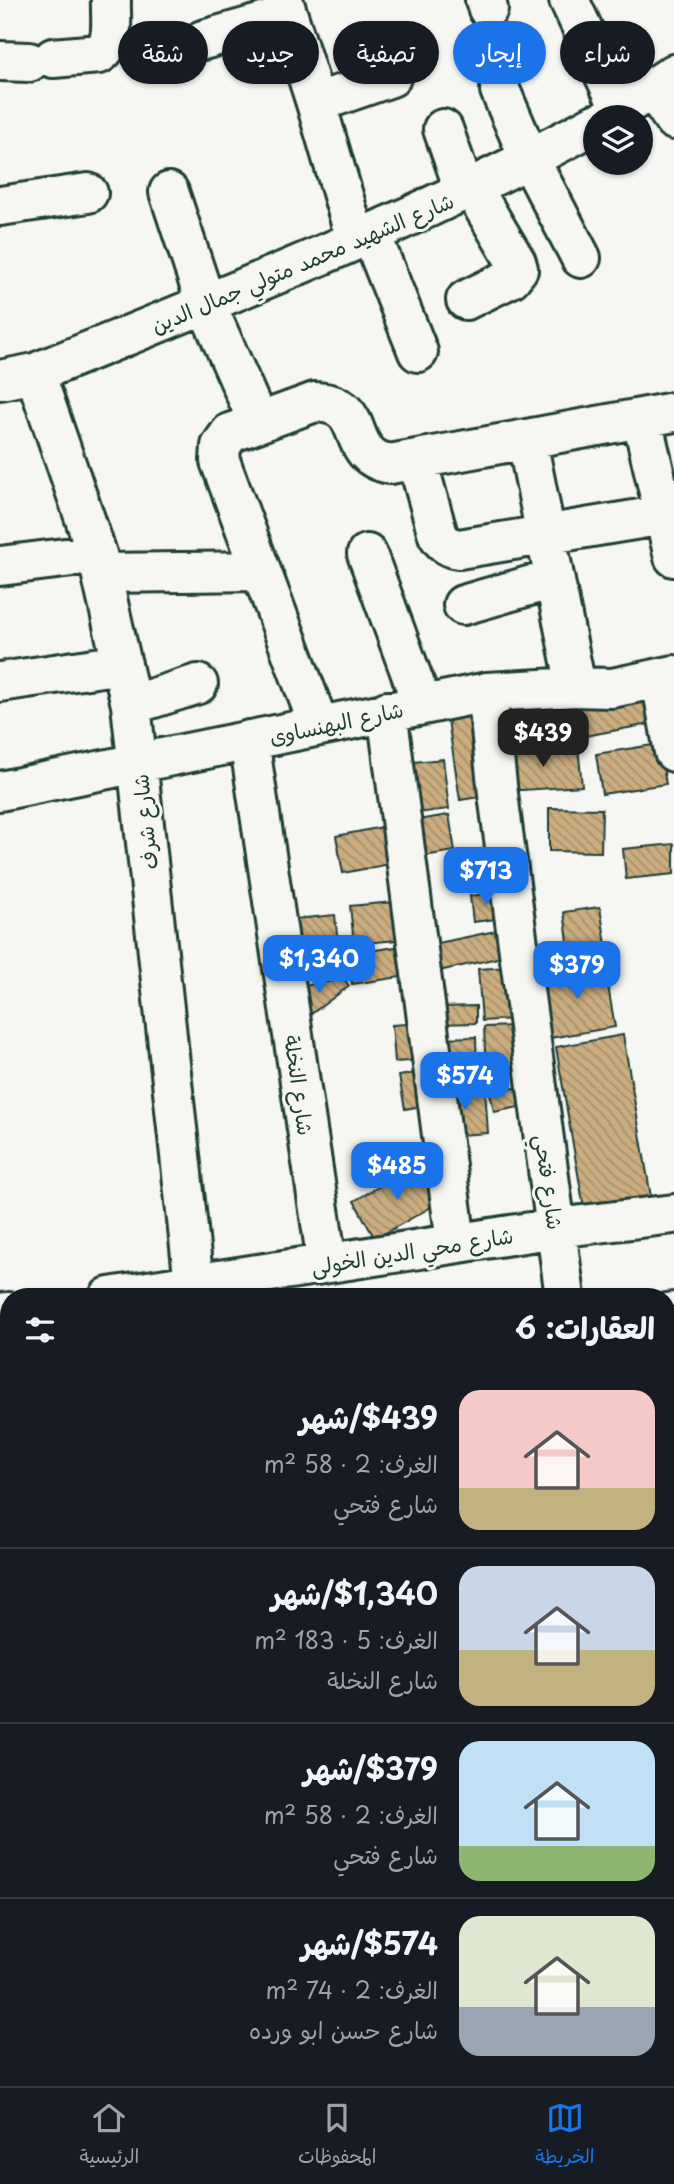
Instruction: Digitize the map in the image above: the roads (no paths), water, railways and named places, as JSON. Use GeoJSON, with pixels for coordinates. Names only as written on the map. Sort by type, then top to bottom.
{"type":"FeatureCollection","features":[{"type":"Feature","properties":{"kind":"main road"},"geometry":{"type":"LineString","coordinates":[[28,60],[99,54],[110,39],[111,0]]}},
{"type":"Feature","properties":{"kind":"main road"},"geometry":{"type":"LineString","coordinates":[[569,0],[604,105]]}},
{"type":"Feature","properties":{"kind":"main road"},"geometry":{"type":"LineString","coordinates":[[208,38],[286,8],[316,103],[364,237],[418,352]]}},
{"type":"Feature","properties":{"kind":"main road"},"geometry":{"type":"LineString","coordinates":[[316,103],[373,84]]}},
{"type":"Feature","properties":{"kind":"main road"},"geometry":{"type":"LineString","coordinates":[[500,90],[530,160],[581,258]]}},
{"type":"Feature","properties":{"kind":"main road","name":"شارع الشهيد محمد متولي جمال الدين"},"geometry":{"type":"LineString","coordinates":[[639,105],[667,94]]}},
{"type":"Feature","properties":{"kind":"main road"},"geometry":{"type":"LineString","coordinates":[[443,129],[469,190],[516,262],[517,269],[511,278],[466,300]]}},
{"type":"Feature","properties":{"kind":"main road","name":"شارع الشهيد محمد متولي جمال الدين"},"geometry":{"type":"LineString","coordinates":[[18,376],[206,304],[364,237],[469,190],[583,131]]}},
{"type":"Feature","properties":{"kind":"main road"},"geometry":{"type":"LineString","coordinates":[[169,192],[206,304],[258,422]]}},
{"type":"Feature","properties":{"kind":"main road"},"geometry":{"type":"LineString","coordinates":[[0,206],[88,193]]}},
{"type":"Feature","properties":{"kind":"main road","name":"شارع شرف"},"geometry":{"type":"LineString","coordinates":[[18,376],[100,563],[131,705],[194,1284]]}},
{"type":"Feature","properties":{"kind":"main road"},"geometry":{"type":"LineString","coordinates":[[319,726],[220,461],[219,453],[225,438],[237,429],[314,402],[326,403],[347,414],[354,425],[362,449],[370,457],[390,464],[658,416],[664,515],[674,557]]}},
{"type":"Feature","properties":{"kind":"main road"},"geometry":{"type":"LineString","coordinates":[[527,440],[576,687]]}},
{"type":"Feature","properties":{"kind":"main road"},"geometry":{"type":"LineString","coordinates":[[417,460],[438,535],[447,545],[459,549],[664,515]]}},
{"type":"Feature","properties":{"kind":"main road"},"geometry":{"type":"LineString","coordinates":[[367,554],[405,708],[456,1243]]}},
{"type":"Feature","properties":{"kind":"main road"},"geometry":{"type":"LineString","coordinates":[[0,566],[100,563],[261,571]]}},
{"type":"Feature","properties":{"kind":"main road"},"geometry":{"type":"LineString","coordinates":[[464,605],[553,579]]}},
{"type":"Feature","properties":{"kind":"main road"},"geometry":{"type":"LineString","coordinates":[[0,682],[122,664]]}},
{"type":"Feature","properties":{"kind":"main road"},"geometry":{"type":"LineString","coordinates":[[667,677],[674,752]]}},
{"type":"Feature","properties":{"kind":"main road","name":"شارع البهنساوى"},"geometry":{"type":"LineString","coordinates":[[0,790],[487,692],[576,687],[612,688],[667,677]]}},
{"type":"Feature","properties":{"kind":"main road"},"geometry":{"type":"LineString","coordinates":[[131,705],[198,684]]}},
{"type":"Feature","properties":{"kind":"main road","name":"شارع فتحي"},"geometry":{"type":"LineString","coordinates":[[487,692],[498,794],[564,1288]]}},
{"type":"Feature","properties":{"kind":"main road","name":"شارع النخلة"},"geometry":{"type":"LineString","coordinates":[[249,740],[327,1263]]}},
{"type":"Feature","properties":{"kind":"main road","name":"شارع محي الدين الخولى"},"geometry":{"type":"LineString","coordinates":[[168,1288],[194,1284],[258,1285],[327,1263],[556,1228],[674,1214]]}}]}
